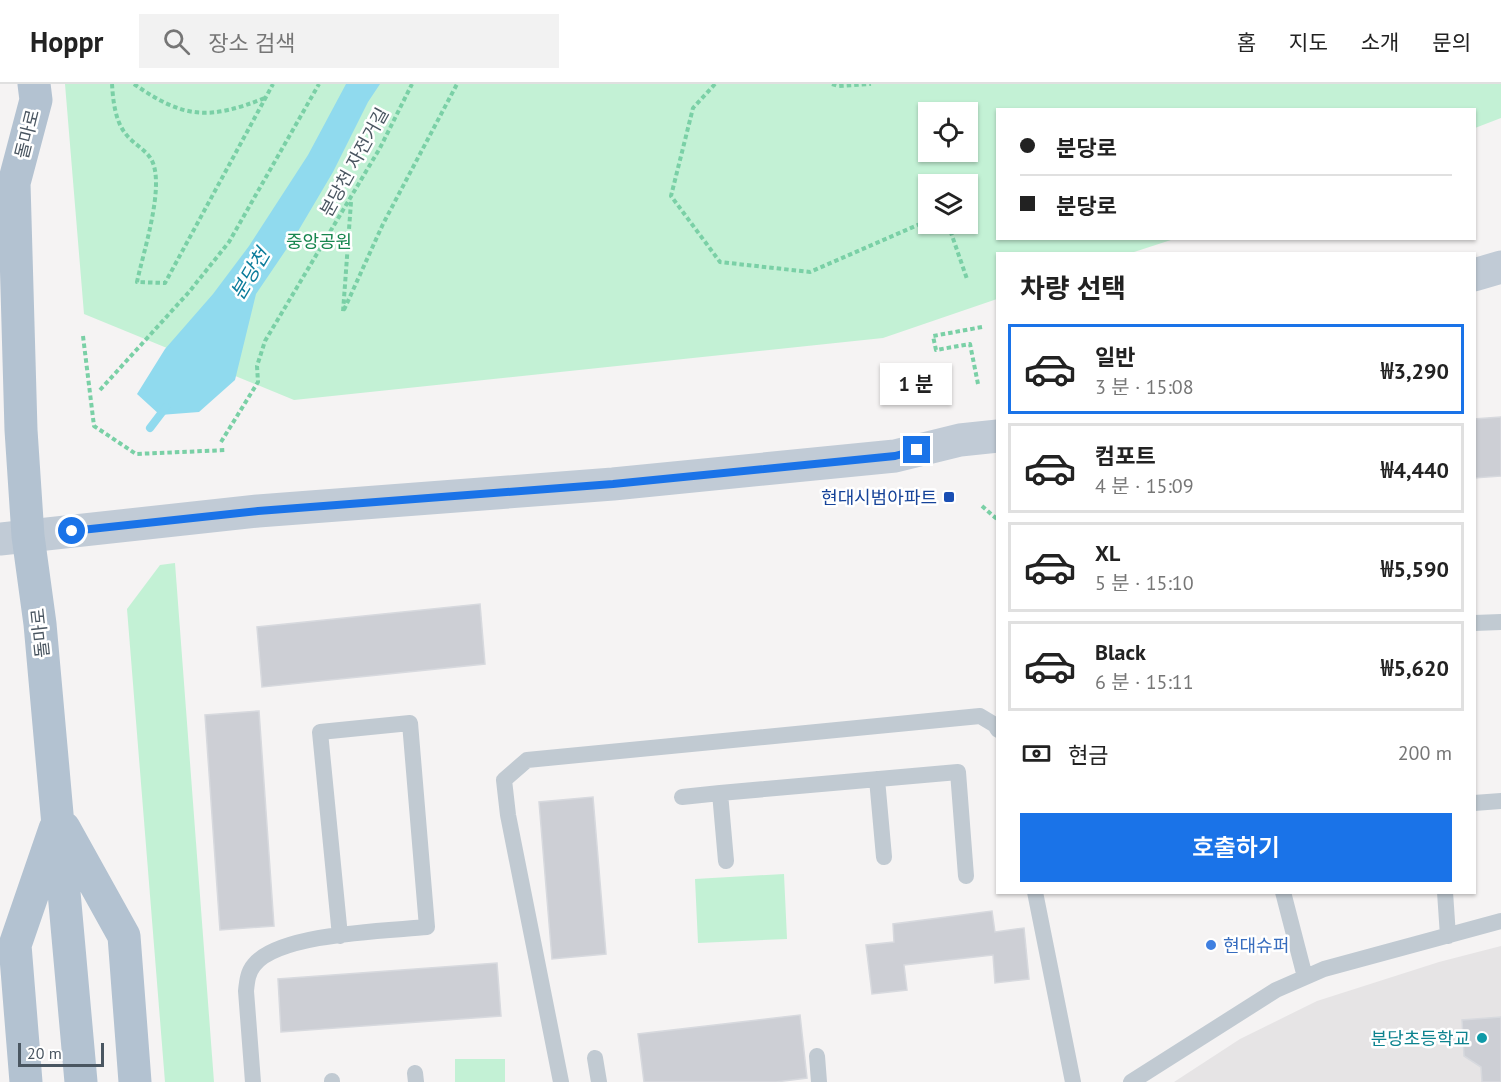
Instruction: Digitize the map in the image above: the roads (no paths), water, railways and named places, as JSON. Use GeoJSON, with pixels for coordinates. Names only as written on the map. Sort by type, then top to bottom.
{"type":"FeatureCollection","features":[{"type":"Feature","properties":{"kind":"main road","name":"돌마로"},"geometry":{"type":"LineString","coordinates":[[34,84],[36,100],[7,171],[21,430],[14,537],[40,624],[81,1082]]}},
{"type":"Feature","properties":{"kind":"main road"},"geometry":{"type":"LineString","coordinates":[[1476,274],[1501,267]]}},
{"type":"Feature","properties":{"kind":"main road"},"geometry":{"type":"LineString","coordinates":[[14,537],[258,511],[613,484],[895,456],[960,440],[996,436]]}},
{"type":"Feature","properties":{"kind":"main road"},"geometry":{"type":"LineString","coordinates":[[26,1082],[15,945],[59,819]]}},
{"type":"Feature","properties":{"kind":"main road"},"geometry":{"type":"LineString","coordinates":[[59,819],[124,936],[135,1082]]}},
{"type":"Feature","properties":{"kind":"lane"},"geometry":{"type":"LineString","coordinates":[[1476,623],[1501,622]]}},
{"type":"Feature","properties":{"kind":"lane"},"geometry":{"type":"LineString","coordinates":[[561,1082],[508,815],[504,780],[527,760],[980,716],[996,727]]}},
{"type":"Feature","properties":{"kind":"lane"},"geometry":{"type":"LineString","coordinates":[[253,1082],[246,990],[247,978],[254,964],[271,951],[293,943],[427,927],[410,723],[320,732],[340,936]]}},
{"type":"Feature","properties":{"kind":"lane"},"geometry":{"type":"LineString","coordinates":[[682,797],[958,772],[966,876]]}},
{"type":"Feature","properties":{"kind":"lane"},"geometry":{"type":"LineString","coordinates":[[877,779],[884,857]]}},
{"type":"Feature","properties":{"kind":"lane"},"geometry":{"type":"LineString","coordinates":[[720,793],[726,861]]}},
{"type":"Feature","properties":{"kind":"lane"},"geometry":{"type":"LineString","coordinates":[[1476,803],[1501,801]]}},
{"type":"Feature","properties":{"kind":"lane"},"geometry":{"type":"LineString","coordinates":[[1035,894],[1072,1082]]}},
{"type":"Feature","properties":{"kind":"lane"},"geometry":{"type":"LineString","coordinates":[[1284,894],[1305,977]]}},
{"type":"Feature","properties":{"kind":"lane"},"geometry":{"type":"LineString","coordinates":[[1445,894],[1448,936]]}},
{"type":"Feature","properties":{"kind":"lane"},"geometry":{"type":"LineString","coordinates":[[1131,1082],[1276,990],[1305,977],[1324,969],[1501,921]]}},
{"type":"Feature","properties":{"kind":"lane"},"geometry":{"type":"LineString","coordinates":[[817,1056],[819,1082]]}},
{"type":"Feature","properties":{"kind":"lane"},"geometry":{"type":"LineString","coordinates":[[595,1058],[598,1082]]}},
{"type":"Feature","properties":{"kind":"water"},"geometry":{"type":"Polygon","coordinates":[[[346,84],[380,84],[368,102],[333,172],[294,238],[256,294],[235,380],[199,412],[160,415],[137,394],[165,349],[213,294],[249,246],[308,155],[346,84]]]}},
{"type":"Feature","properties":{"kind":"waterway","name":"분당천"},"geometry":{"type":"LineString","coordinates":[[150,428],[166,407]]}},
{"type":"Feature","properties":{"kind":"place","name":"현대시범아파트"},"geometry":{"type":"Point","coordinates":[949,497]}},
{"type":"Feature","properties":{"kind":"place","name":"현대슈퍼"},"geometry":{"type":"Point","coordinates":[1211,945]}},
{"type":"Feature","properties":{"kind":"place","name":"분당초등학교"},"geometry":{"type":"Point","coordinates":[1482,1038]}},
{"type":"Feature","properties":{"kind":"park label","name":"중앙공원"},"geometry":{"type":"Point","coordinates":[319,241]}}]}
